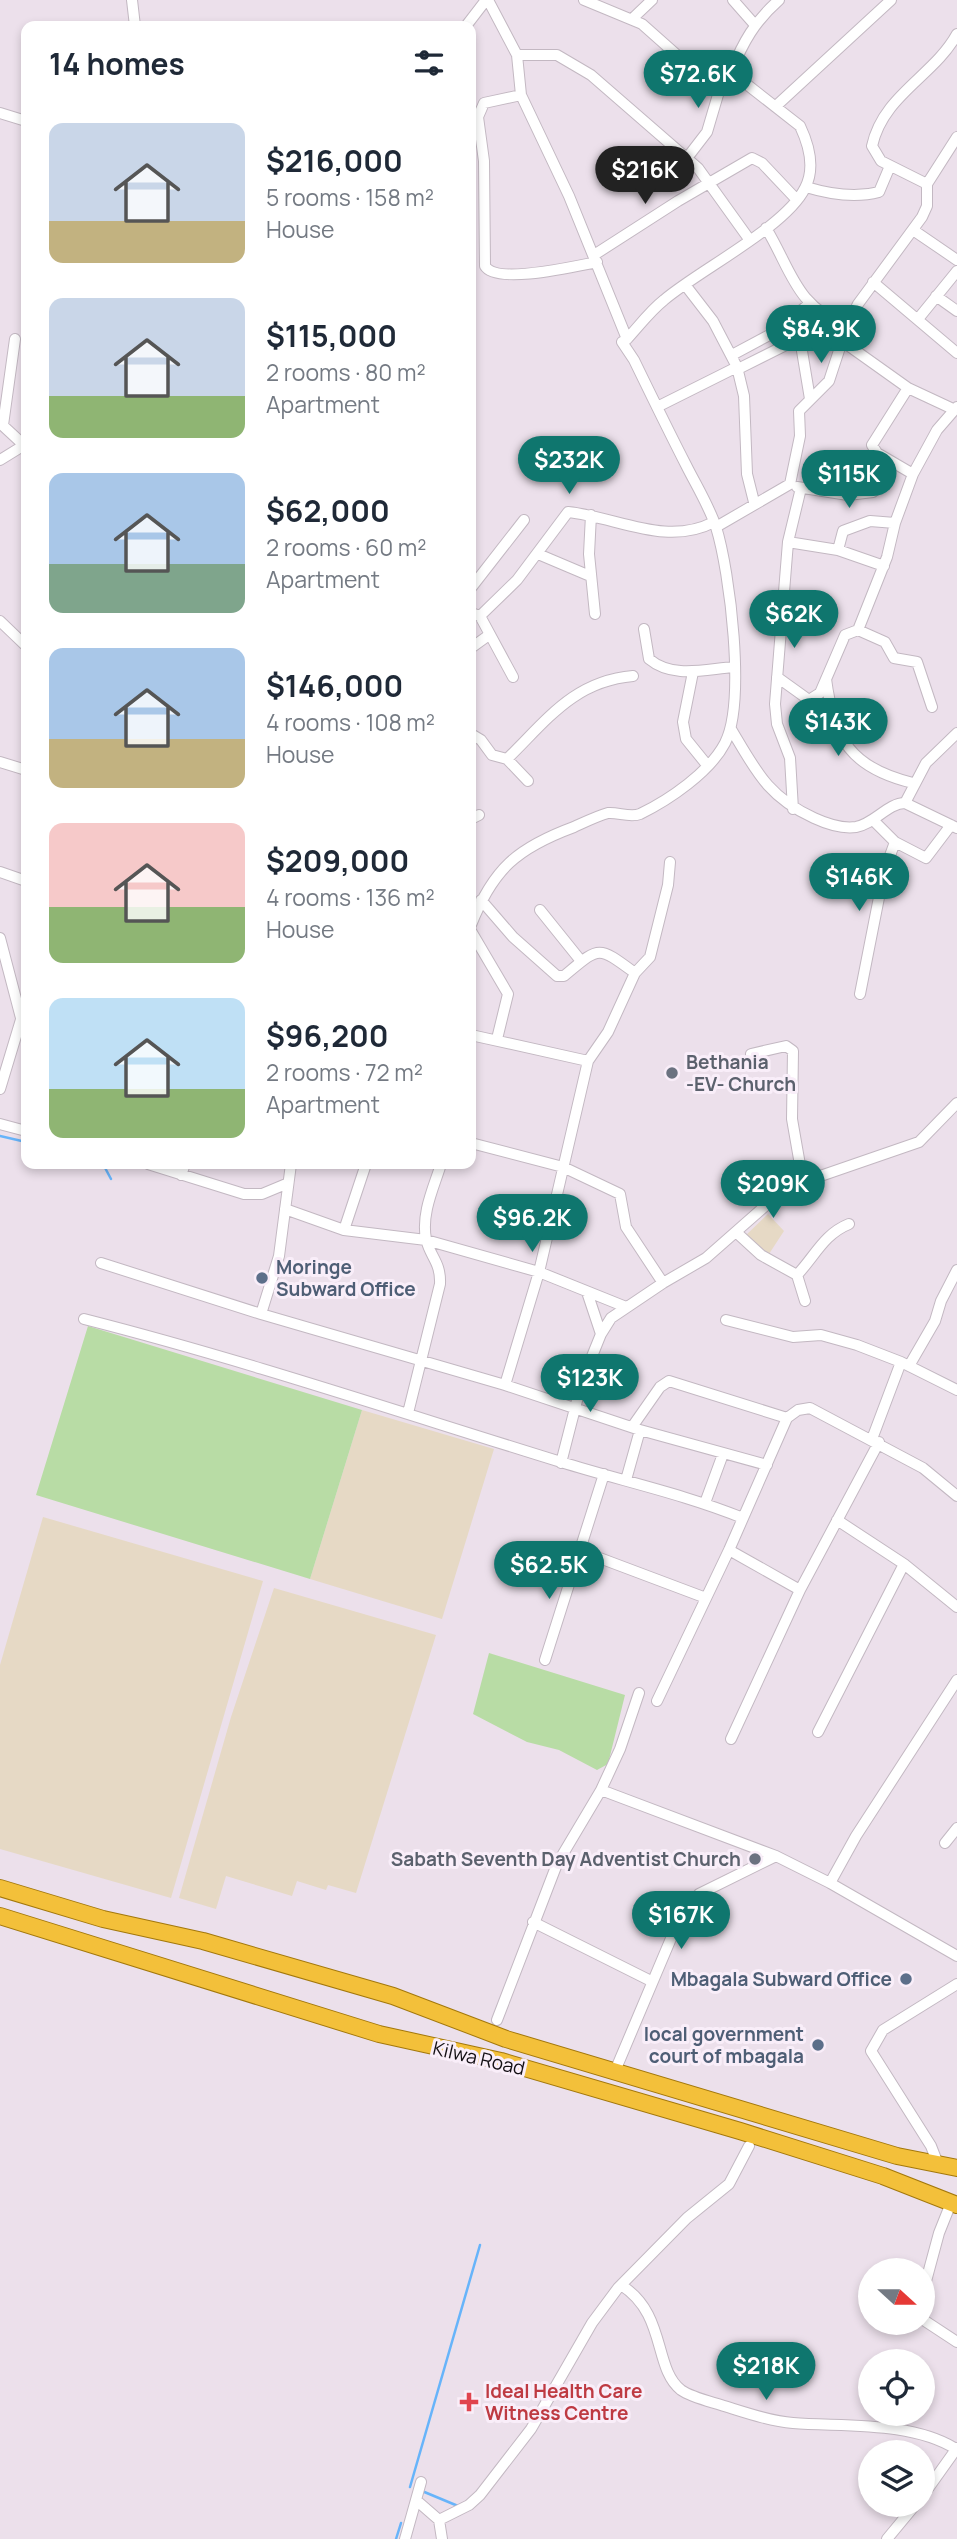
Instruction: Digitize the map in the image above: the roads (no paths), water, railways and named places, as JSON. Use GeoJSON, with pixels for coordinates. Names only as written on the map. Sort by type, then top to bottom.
{"type":"FeatureCollection","features":[{"type":"Feature","properties":{"kind":"highway","name":"Kilwa Road"},"geometry":{"type":"LineString","coordinates":[[0,1888],[103,1919],[203,1941],[393,1996],[506,2039],[897,2156],[957,2168]]}},
{"type":"Feature","properties":{"kind":"highway","name":"Kilwa Road"},"geometry":{"type":"LineString","coordinates":[[0,1916],[379,2034],[501,2061],[728,2128],[883,2176],[954,2204]]}},
{"type":"Feature","properties":{"kind":"street"},"geometry":{"type":"LineString","coordinates":[[132,0],[134,21]]}},
{"type":"Feature","properties":{"kind":"street"},"geometry":{"type":"LineString","coordinates":[[470,21],[487,0],[517,55],[521,95],[628,339]]}},
{"type":"Feature","properties":{"kind":"street"},"geometry":{"type":"LineString","coordinates":[[632,19],[652,0]]}},
{"type":"Feature","properties":{"kind":"street"},"geometry":{"type":"LineString","coordinates":[[733,0],[755,25]]}},
{"type":"Feature","properties":{"kind":"street"},"geometry":{"type":"LineString","coordinates":[[687,158],[707,132],[728,71],[745,38],[779,0]]}},
{"type":"Feature","properties":{"kind":"street"},"geometry":{"type":"LineString","coordinates":[[776,106],[891,0]]}},
{"type":"Feature","properties":{"kind":"street"},"geometry":{"type":"LineString","coordinates":[[476,912],[492,879],[530,845],[610,813],[637,816],[707,765],[723,746],[731,729],[734,667],[726,569],[715,524],[622,342],[628,339],[664,299],[788,212],[806,187],[811,168],[806,138],[800,126],[776,106],[728,71],[712,74],[687,64],[663,40],[632,19],[588,1]]}},
{"type":"Feature","properties":{"kind":"street"},"geometry":{"type":"LineString","coordinates":[[927,184],[881,161],[872,146],[883,116],[957,34]]}},
{"type":"Feature","properties":{"kind":"street"},"geometry":{"type":"LineString","coordinates":[[517,55],[547,52],[567,59],[591,75],[687,158],[710,182],[749,239]]}},
{"type":"Feature","properties":{"kind":"street"},"geometry":{"type":"LineString","coordinates":[[476,126],[484,103],[521,95]]}},
{"type":"Feature","properties":{"kind":"street"},"geometry":{"type":"LineString","coordinates":[[0,113],[21,119]]}},
{"type":"Feature","properties":{"kind":"street"},"geometry":{"type":"LineString","coordinates":[[790,484],[800,436],[799,411],[830,381],[847,326],[873,282],[913,230],[927,206],[927,184],[957,136]]}},
{"type":"Feature","properties":{"kind":"street"},"geometry":{"type":"LineString","coordinates":[[476,139],[484,161],[484,260],[489,272],[530,273],[595,259],[710,182],[757,159],[797,200]]}},
{"type":"Feature","properties":{"kind":"street"},"geometry":{"type":"LineString","coordinates":[[806,187],[824,192],[871,194],[879,192],[890,166]]}},
{"type":"Feature","properties":{"kind":"street"},"geometry":{"type":"LineString","coordinates":[[766,228],[783,256],[792,283],[809,304],[847,326]]}},
{"type":"Feature","properties":{"kind":"street"},"geometry":{"type":"LineString","coordinates":[[913,230],[956,258]]}},
{"type":"Feature","properties":{"kind":"street"},"geometry":{"type":"LineString","coordinates":[[918,319],[957,271]]}},
{"type":"Feature","properties":{"kind":"street"},"geometry":{"type":"LineString","coordinates":[[873,282],[957,353]]}},
{"type":"Feature","properties":{"kind":"street"},"geometry":{"type":"LineString","coordinates":[[686,286],[713,321],[738,368],[744,396],[747,474],[754,502]]}},
{"type":"Feature","properties":{"kind":"street"},"geometry":{"type":"LineString","coordinates":[[936,296],[957,311]]}},
{"type":"Feature","properties":{"kind":"street"},"geometry":{"type":"LineString","coordinates":[[732,355],[775,331],[809,304]]}},
{"type":"Feature","properties":{"kind":"street"},"geometry":{"type":"LineString","coordinates":[[657,407],[800,339],[823,314]]}},
{"type":"Feature","properties":{"kind":"street"},"geometry":{"type":"LineString","coordinates":[[800,339],[810,399]]}},
{"type":"Feature","properties":{"kind":"street"},"geometry":{"type":"LineString","coordinates":[[15,340],[1,424],[21,441]]}},
{"type":"Feature","properties":{"kind":"street"},"geometry":{"type":"LineString","coordinates":[[842,341],[908,388],[955,408],[930,441],[913,474],[895,523],[893,541],[858,630]]}},
{"type":"Feature","properties":{"kind":"street"},"geometry":{"type":"LineString","coordinates":[[908,388],[872,445],[877,453],[913,474]]}},
{"type":"Feature","properties":{"kind":"street"},"geometry":{"type":"LineString","coordinates":[[0,460],[21,448]]}},
{"type":"Feature","properties":{"kind":"street"},"geometry":{"type":"LineString","coordinates":[[513,677],[476,615],[538,554],[563,514],[568,512],[591,515],[658,532],[700,529],[715,524],[790,484],[848,495],[873,492]]}},
{"type":"Feature","properties":{"kind":"street"},"geometry":{"type":"LineString","coordinates":[[793,809],[790,758],[777,724],[777,677],[788,541],[801,488]]}},
{"type":"Feature","properties":{"kind":"street"},"geometry":{"type":"LineString","coordinates":[[591,515],[590,576],[595,614]]}},
{"type":"Feature","properties":{"kind":"street"},"geometry":{"type":"LineString","coordinates":[[476,581],[523,520]]}},
{"type":"Feature","properties":{"kind":"street"},"geometry":{"type":"LineString","coordinates":[[838,550],[843,531],[856,524],[895,523]]}},
{"type":"Feature","properties":{"kind":"street"},"geometry":{"type":"LineString","coordinates":[[788,541],[838,550],[884,566]]}},
{"type":"Feature","properties":{"kind":"street"},"geometry":{"type":"LineString","coordinates":[[538,554],[590,576]]}},
{"type":"Feature","properties":{"kind":"street"},"geometry":{"type":"LineString","coordinates":[[0,621],[21,641]]}},
{"type":"Feature","properties":{"kind":"street"},"geometry":{"type":"LineString","coordinates":[[644,629],[649,660],[657,666],[693,672],[734,667]]}},
{"type":"Feature","properties":{"kind":"street"},"geometry":{"type":"LineString","coordinates":[[777,677],[809,700],[820,693],[845,635],[858,630],[886,642],[894,658],[917,662],[932,707]]}},
{"type":"Feature","properties":{"kind":"street"},"geometry":{"type":"LineString","coordinates":[[476,644],[489,635]]}},
{"type":"Feature","properties":{"kind":"street"},"geometry":{"type":"LineString","coordinates":[[693,672],[683,722],[686,738],[707,765]]}},
{"type":"Feature","properties":{"kind":"street"},"geometry":{"type":"LineString","coordinates":[[507,759],[566,700],[580,691],[613,678],[633,676]]}},
{"type":"Feature","properties":{"kind":"street"},"geometry":{"type":"LineString","coordinates":[[826,678],[835,728],[850,748],[864,764],[880,773],[913,783]]}},
{"type":"Feature","properties":{"kind":"street"},"geometry":{"type":"LineString","coordinates":[[731,729],[763,780],[777,797],[793,809],[844,828],[873,820],[899,803],[905,803],[954,827],[926,859],[895,842],[873,820]]}},
{"type":"Feature","properties":{"kind":"street"},"geometry":{"type":"LineString","coordinates":[[905,803],[913,783],[926,763],[957,733]]}},
{"type":"Feature","properties":{"kind":"street"},"geometry":{"type":"LineString","coordinates":[[476,737],[492,755],[507,759],[528,781]]}},
{"type":"Feature","properties":{"kind":"street"},"geometry":{"type":"LineString","coordinates":[[0,762],[21,769]]}},
{"type":"Feature","properties":{"kind":"street"},"geometry":{"type":"LineString","coordinates":[[860,994],[879,893],[895,842]]}},
{"type":"Feature","properties":{"kind":"street"},"geometry":{"type":"LineString","coordinates":[[505,1385],[539,1272],[588,1061],[608,1032],[635,973],[650,957],[658,936],[670,862]]}},
{"type":"Feature","properties":{"kind":"street"},"geometry":{"type":"LineString","coordinates":[[0,872],[21,879]]}},
{"type":"Feature","properties":{"kind":"street"},"geometry":{"type":"LineString","coordinates":[[481,900],[513,937],[557,976],[564,976],[581,961],[600,951],[607,952],[635,973]]}},
{"type":"Feature","properties":{"kind":"street"},"geometry":{"type":"LineString","coordinates":[[540,910],[581,961]]}},
{"type":"Feature","properties":{"kind":"street"},"geometry":{"type":"LineString","coordinates":[[0,938],[21,1014]]}},
{"type":"Feature","properties":{"kind":"street"},"geometry":{"type":"LineString","coordinates":[[476,939],[508,993],[497,1039]]}},
{"type":"Feature","properties":{"kind":"street"},"geometry":{"type":"LineString","coordinates":[[0,1089],[21,1021]]}},
{"type":"Feature","properties":{"kind":"street"},"geometry":{"type":"LineString","coordinates":[[476,1036],[588,1061]]}},
{"type":"Feature","properties":{"kind":"street"},"geometry":{"type":"LineString","coordinates":[[751,1054],[786,1046],[793,1051],[792,1119],[803,1182]]}},
{"type":"Feature","properties":{"kind":"street"},"geometry":{"type":"LineString","coordinates":[[562,1463],[582,1381],[601,1334],[611,1318],[706,1258],[772,1200],[803,1182],[919,1142],[957,1103]]}},
{"type":"Feature","properties":{"kind":"street"},"geometry":{"type":"LineString","coordinates":[[0,1124],[21,1130]]}},
{"type":"Feature","properties":{"kind":"street"},"geometry":{"type":"LineString","coordinates":[[476,1144],[563,1167],[620,1195],[626,1227],[663,1283]]}},
{"type":"Feature","properties":{"kind":"street"},"geometry":{"type":"LineString","coordinates":[[163,1169],[262,1194],[286,1184]]}},
{"type":"Feature","properties":{"kind":"street"},"geometry":{"type":"LineString","coordinates":[[181,1175],[183,1169]]}},
{"type":"Feature","properties":{"kind":"street"},"geometry":{"type":"LineString","coordinates":[[261,1314],[279,1256],[290,1169]]}},
{"type":"Feature","properties":{"kind":"street"},"geometry":{"type":"LineString","coordinates":[[344,1230],[364,1169]]}},
{"type":"Feature","properties":{"kind":"street"},"geometry":{"type":"LineString","coordinates":[[408,1413],[423,1360],[441,1269],[426,1240],[428,1207],[439,1169]]}},
{"type":"Feature","properties":{"kind":"street"},"geometry":{"type":"LineString","coordinates":[[285,1209],[344,1230],[426,1240],[539,1272],[626,1307]]}},
{"type":"Feature","properties":{"kind":"street"},"geometry":{"type":"LineString","coordinates":[[797,1275],[835,1229],[849,1224]]}},
{"type":"Feature","properties":{"kind":"street"},"geometry":{"type":"LineString","coordinates":[[737,1233],[761,1255],[797,1275],[805,1301]]}},
{"type":"Feature","properties":{"kind":"street"},"geometry":{"type":"LineString","coordinates":[[101,1263],[261,1314],[505,1385],[636,1428],[767,1465]]}},
{"type":"Feature","properties":{"kind":"street"},"geometry":{"type":"LineString","coordinates":[[731,1739],[800,1590],[875,1441],[905,1364],[957,1270]]}},
{"type":"Feature","properties":{"kind":"street"},"geometry":{"type":"LineString","coordinates":[[587,1292],[601,1334]]}},
{"type":"Feature","properties":{"kind":"street"},"geometry":{"type":"LineString","coordinates":[[84,1319],[155,1337],[408,1413],[562,1463],[705,1503],[743,1518]]}},
{"type":"Feature","properties":{"kind":"street"},"geometry":{"type":"LineString","coordinates":[[726,1320],[793,1337],[830,1337],[905,1364],[957,1391]]}},
{"type":"Feature","properties":{"kind":"street"},"geometry":{"type":"LineString","coordinates":[[626,1480],[636,1428],[660,1387],[669,1381],[787,1418]]}},
{"type":"Feature","properties":{"kind":"street"},"geometry":{"type":"LineString","coordinates":[[657,1701],[729,1550],[787,1418],[797,1410],[810,1408],[875,1441],[923,1468],[957,1496]]}},
{"type":"Feature","properties":{"kind":"street"},"geometry":{"type":"LineString","coordinates":[[705,1503],[723,1454]]}},
{"type":"Feature","properties":{"kind":"street"},"geometry":{"type":"LineString","coordinates":[[545,1660],[604,1475]]}},
{"type":"Feature","properties":{"kind":"street"},"geometry":{"type":"LineString","coordinates":[[837,1520],[904,1564],[957,1607]]}},
{"type":"Feature","properties":{"kind":"street"},"geometry":{"type":"LineString","coordinates":[[729,1550],[800,1590]]}},
{"type":"Feature","properties":{"kind":"street"},"geometry":{"type":"LineString","coordinates":[[581,1551],[706,1598]]}},
{"type":"Feature","properties":{"kind":"street"},"geometry":{"type":"LineString","coordinates":[[818,1732],[904,1564]]}},
{"type":"Feature","properties":{"kind":"street"},"geometry":{"type":"LineString","coordinates":[[831,1883],[856,1836],[957,1679]]}},
{"type":"Feature","properties":{"kind":"street"},"geometry":{"type":"LineString","coordinates":[[497,2020],[557,1864],[601,1790],[620,1749],[639,1693]]}},
{"type":"Feature","properties":{"kind":"street"},"geometry":{"type":"LineString","coordinates":[[601,1790],[776,1856],[831,1883],[957,1956]]}},
{"type":"Feature","properties":{"kind":"street"},"geometry":{"type":"LineString","coordinates":[[946,1843],[957,1828]]}},
{"type":"Feature","properties":{"kind":"street"},"geometry":{"type":"LineString","coordinates":[[615,2071],[675,1929],[699,1894],[776,1856]]}},
{"type":"Feature","properties":{"kind":"street"},"geometry":{"type":"LineString","coordinates":[[533,1922],[651,1981]]}},
{"type":"Feature","properties":{"kind":"street"},"geometry":{"type":"LineString","coordinates":[[937,2164],[931,2146],[870,2050],[883,2030],[957,1984]]}},
{"type":"Feature","properties":{"kind":"street"},"geometry":{"type":"LineString","coordinates":[[439,2520],[469,2505],[517,2449],[565,2375],[592,2323],[621,2285],[687,2218],[729,2184],[749,2146]]}},
{"type":"Feature","properties":{"kind":"street"},"geometry":{"type":"LineString","coordinates":[[932,2258],[939,2233],[954,2204]]}},
{"type":"Feature","properties":{"kind":"street"},"geometry":{"type":"LineString","coordinates":[[621,2285],[637,2297],[649,2314],[672,2378],[681,2390],[792,2423],[870,2425],[929,2439],[956,2449],[935,2479]]}},
{"type":"Feature","properties":{"kind":"street"},"geometry":{"type":"LineString","coordinates":[[935,2328],[957,2342]]}},
{"type":"Feature","properties":{"kind":"street"},"geometry":{"type":"LineString","coordinates":[[405,2539],[421,2482]]}},
{"type":"Feature","properties":{"kind":"street"},"geometry":{"type":"LineString","coordinates":[[416,2500],[439,2520],[442,2539]]}},
{"type":"Feature","properties":{"kind":"street"},"geometry":{"type":"LineString","coordinates":[[887,2539],[905,2517]]}},
{"type":"Feature","properties":{"kind":"waterway"},"geometry":{"type":"LineString","coordinates":[[0,1136],[21,1141]]}},
{"type":"Feature","properties":{"kind":"waterway"},"geometry":{"type":"LineString","coordinates":[[106,1169],[111,1179]]}},
{"type":"Feature","properties":{"kind":"waterway"},"geometry":{"type":"LineString","coordinates":[[410,2487],[480,2245]]}},
{"type":"Feature","properties":{"kind":"waterway"},"geometry":{"type":"LineString","coordinates":[[422,2491],[458,2506]]}},
{"type":"Feature","properties":{"kind":"waterway"},"geometry":{"type":"LineString","coordinates":[[396,2539],[401,2523]]}},
{"type":"Feature","properties":{"kind":"place","name":"Bethania -EV- Church"},"geometry":{"type":"Point","coordinates":[672,1073]}},
{"type":"Feature","properties":{"kind":"place","name":"Moringe Subward Office"},"geometry":{"type":"Point","coordinates":[262,1278]}},
{"type":"Feature","properties":{"kind":"place","name":"Sabath Seventh Day Adventist Church"},"geometry":{"type":"Point","coordinates":[755,1859]}},
{"type":"Feature","properties":{"kind":"place","name":"Mbagala Subward Office"},"geometry":{"type":"Point","coordinates":[906,1979]}},
{"type":"Feature","properties":{"kind":"place","name":"local government court of mbagala"},"geometry":{"type":"Point","coordinates":[818,2045]}},
{"type":"Feature","properties":{"kind":"place","name":"Ideal Health Care Witness Centre"},"geometry":{"type":"Point","coordinates":[469,2402]}}]}
